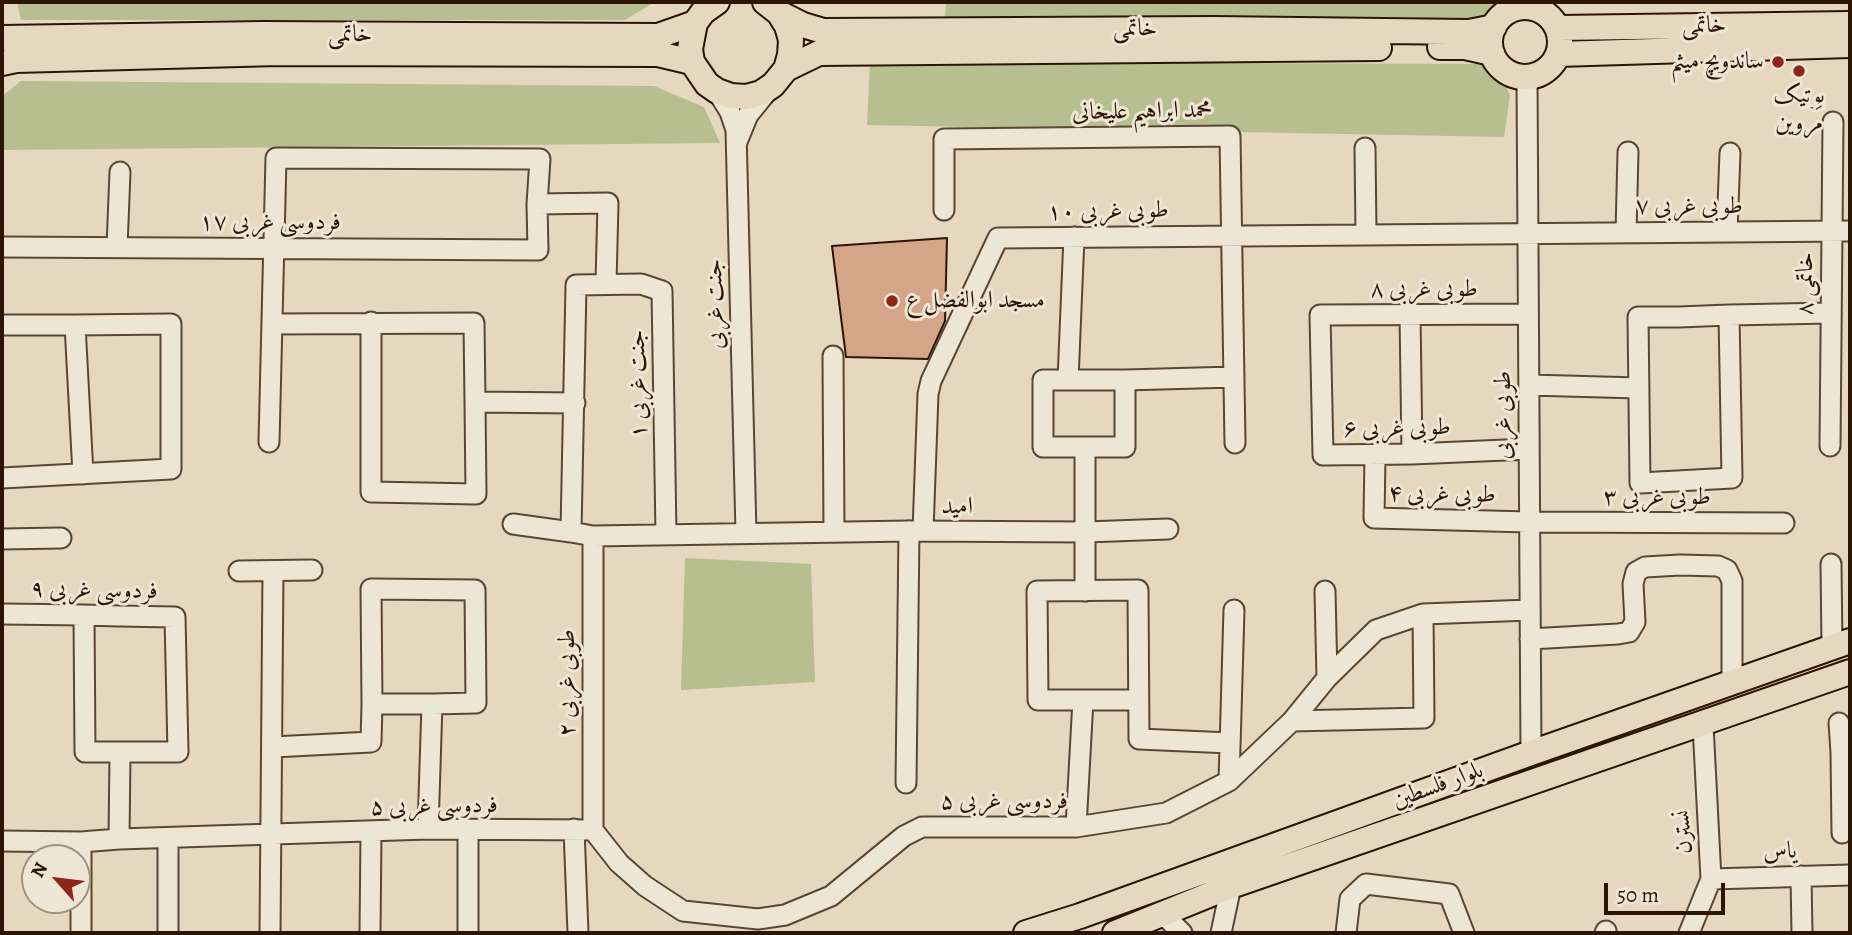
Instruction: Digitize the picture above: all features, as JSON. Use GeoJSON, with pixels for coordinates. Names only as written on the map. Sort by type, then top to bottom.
{"type":"FeatureCollection","features":[{"type":"Feature","properties":{"kind":"main road"},"geometry":{"type":"LineString","coordinates":[[717,2],[703,12],[695,23],[690,49],[692,62],[706,84],[717,91]]}},
{"type":"Feature","properties":{"kind":"main road"},"geometry":{"type":"LineString","coordinates":[[1524,4],[1544,12],[1558,27],[1560,36],[1558,54],[1546,71],[1527,78],[1505,71],[1497,63],[1492,53],[1491,35],[1506,13],[1524,4]]}},
{"type":"Feature","properties":{"kind":"main road"},"geometry":{"type":"LineString","coordinates":[[772,7],[787,26],[791,40],[790,55],[779,77]]}},
{"type":"Feature","properties":{"kind":"main road","name":"خاتمی"},"geometry":{"type":"LineString","coordinates":[[772,7],[803,25],[823,30],[1214,29],[1469,32],[1494,27]]}},
{"type":"Feature","properties":{"kind":"main road","name":"خاتمی"},"geometry":{"type":"LineString","coordinates":[[2,38],[262,34],[658,36],[695,23]]}},
{"type":"Feature","properties":{"kind":"main road","name":"خاتمی"},"geometry":{"type":"LineString","coordinates":[[1558,27],[1850,24]]}},
{"type":"Feature","properties":{"kind":"main road","name":"خاتمی"},"geometry":{"type":"LineString","coordinates":[[1558,54],[1850,45]]}},
{"type":"Feature","properties":{"kind":"main road","name":"خاتمی"},"geometry":{"type":"LineString","coordinates":[[717,91],[746,97],[761,93],[779,77],[819,53],[1465,47],[1492,53]]}},
{"type":"Feature","properties":{"kind":"main road","name":"خاتمی"},"geometry":{"type":"LineString","coordinates":[[2,63],[16,60],[278,52],[658,54],[692,62]]}},
{"type":"Feature","properties":{"kind":"main road","name":"بلوار فلسطین"},"geometry":{"type":"LineString","coordinates":[[1027,933],[1083,925],[1531,753],[1841,644]]}},
{"type":"Feature","properties":{"kind":"main road","name":"بلوار فلسطین"},"geometry":{"type":"LineString","coordinates":[[1115,933],[1231,887],[1850,672]]}},
{"type":"Feature","properties":{"kind":"street","name":"جنت غربی"},"geometry":{"type":"LineString","coordinates":[[746,533],[736,143],[748,115],[779,77]]}},
{"type":"Feature","properties":{"kind":"street","name":"طوبی غربی"},"geometry":{"type":"LineString","coordinates":[[1527,78],[1531,753]]}},
{"type":"Feature","properties":{"kind":"street"},"geometry":{"type":"LineString","coordinates":[[717,91],[730,112],[736,130],[736,143]]}},
{"type":"Feature","properties":{"kind":"street","name":"خاتمی ۸"},"geometry":{"type":"LineString","coordinates":[[1830,446],[1830,313],[1841,231],[1833,122]]}},
{"type":"Feature","properties":{"kind":"street","name":"محمد ابراهیم علیخانی"},"geometry":{"type":"LineString","coordinates":[[944,210],[944,139],[1230,136],[1235,443]]}},
{"type":"Feature","properties":{"kind":"street"},"geometry":{"type":"LineString","coordinates":[[1365,148],[1366,234]]}},
{"type":"Feature","properties":{"kind":"street"},"geometry":{"type":"LineString","coordinates":[[1626,232],[1628,152]]}},
{"type":"Feature","properties":{"kind":"street"},"geometry":{"type":"LineString","coordinates":[[1727,231],[1730,153]]}},
{"type":"Feature","properties":{"kind":"street"},"geometry":{"type":"LineString","coordinates":[[269,443],[276,158],[540,159],[537,204],[608,203],[606,283],[576,285],[571,532]]}},
{"type":"Feature","properties":{"kind":"street"},"geometry":{"type":"LineString","coordinates":[[117,247],[120,172]]}},
{"type":"Feature","properties":{"kind":"street","name":"فردوسی غربی ۱۷"},"geometry":{"type":"LineString","coordinates":[[2,247],[538,250],[537,204]]}},
{"type":"Feature","properties":{"kind":"street","name":"طوبی غربی ۷"},"geometry":{"type":"LineString","coordinates":[[1528,232],[1841,231]]}},
{"type":"Feature","properties":{"kind":"street","name":"طوبی غربی ۱۰"},"geometry":{"type":"LineString","coordinates":[[916,531],[928,394],[998,238],[1528,232]]}},
{"type":"Feature","properties":{"kind":"street"},"geometry":{"type":"LineString","coordinates":[[1068,380],[1074,237]]}},
{"type":"Feature","properties":{"kind":"street","name":"جنت غربی ۱"},"geometry":{"type":"LineString","coordinates":[[606,283],[641,284],[662,291],[666,534]]}},
{"type":"Feature","properties":{"kind":"street"},"geometry":{"type":"LineString","coordinates":[[1729,315],[1731,478],[1640,483],[1638,317],[1729,315],[1830,313]]}},
{"type":"Feature","properties":{"kind":"street","name":"طوبی غربی ۸"},"geometry":{"type":"LineString","coordinates":[[1320,314],[1528,314]]}},
{"type":"Feature","properties":{"kind":"street","name":"طوبی غربی ۶"},"geometry":{"type":"LineString","coordinates":[[1320,314],[1323,455],[1529,449]]}},
{"type":"Feature","properties":{"kind":"street"},"geometry":{"type":"LineString","coordinates":[[1410,314],[1412,454]]}},
{"type":"Feature","properties":{"kind":"street"},"geometry":{"type":"LineString","coordinates":[[273,324],[371,322],[474,323],[476,494],[371,492],[371,322]]}},
{"type":"Feature","properties":{"kind":"street"},"geometry":{"type":"LineString","coordinates":[[75,324],[83,474]]}},
{"type":"Feature","properties":{"kind":"street"},"geometry":{"type":"LineString","coordinates":[[2,325],[171,324],[171,470],[2,478]]}},
{"type":"Feature","properties":{"kind":"street"},"geometry":{"type":"LineString","coordinates":[[832,356],[834,532]]}},
{"type":"Feature","properties":{"kind":"street"},"geometry":{"type":"LineString","coordinates":[[1125,380],[1125,447],[1043,447],[1043,380],[1234,377]]}},
{"type":"Feature","properties":{"kind":"street"},"geometry":{"type":"LineString","coordinates":[[1529,385],[1639,388]]}},
{"type":"Feature","properties":{"kind":"street"},"geometry":{"type":"LineString","coordinates":[[475,402],[575,403]]}},
{"type":"Feature","properties":{"kind":"street"},"geometry":{"type":"LineString","coordinates":[[1085,591],[1086,447]]}},
{"type":"Feature","properties":{"kind":"street","name":"طوبی غربی ۴"},"geometry":{"type":"LineString","coordinates":[[1375,455],[1374,518],[1530,522]]}},
{"type":"Feature","properties":{"kind":"street","name":"طوبی غربی ۳"},"geometry":{"type":"LineString","coordinates":[[1530,522],[1784,523]]}},
{"type":"Feature","properties":{"kind":"street","name":"امید"},"geometry":{"type":"LineString","coordinates":[[513,524],[593,536],[1168,529]]}},
{"type":"Feature","properties":{"kind":"street"},"geometry":{"type":"LineString","coordinates":[[906,783],[916,531]]}},
{"type":"Feature","properties":{"kind":"street","name":"طوبی غربی ۲"},"geometry":{"type":"LineString","coordinates":[[578,933],[593,536]]}},
{"type":"Feature","properties":{"kind":"street"},"geometry":{"type":"LineString","coordinates":[[2,539],[61,538]]}},
{"type":"Feature","properties":{"kind":"street"},"geometry":{"type":"LineString","coordinates":[[1831,564],[1841,644]]}},
{"type":"Feature","properties":{"kind":"street"},"geometry":{"type":"LineString","coordinates":[[1530,639],[1629,632],[1634,622],[1633,584],[1636,572],[1645,567],[1718,566],[1727,570],[1732,581],[1732,681]]}},
{"type":"Feature","properties":{"kind":"street"},"geometry":{"type":"LineString","coordinates":[[239,571],[312,570]]}},
{"type":"Feature","properties":{"kind":"street"},"geometry":{"type":"LineString","coordinates":[[270,933],[273,571]]}},
{"type":"Feature","properties":{"kind":"street"},"geometry":{"type":"LineString","coordinates":[[273,747],[371,741],[371,589],[475,590],[476,703],[372,704]]}},
{"type":"Feature","properties":{"kind":"street"},"geometry":{"type":"LineString","coordinates":[[1138,700],[1038,700],[1037,591],[1138,590],[1139,739],[1230,743]]}},
{"type":"Feature","properties":{"kind":"street"},"geometry":{"type":"LineString","coordinates":[[1325,591],[1327,678]]}},
{"type":"Feature","properties":{"kind":"street"},"geometry":{"type":"LineString","coordinates":[[1229,781],[1234,610]]}},
{"type":"Feature","properties":{"kind":"street","name":"فردوسی غربی ۵"},"geometry":{"type":"LineString","coordinates":[[2,841],[81,842],[428,829],[583,830],[645,886],[683,911],[760,926],[831,896],[904,836],[922,827],[1076,827],[1166,813],[1229,781],[1292,721],[1327,678],[1376,630],[1423,614],[1530,610]]}},
{"type":"Feature","properties":{"kind":"street","name":"فردوسی غربی ۹"},"geometry":{"type":"LineString","coordinates":[[2,614],[175,617],[178,752],[120,754]]}},
{"type":"Feature","properties":{"kind":"street"},"geometry":{"type":"LineString","coordinates":[[1292,721],[1424,718],[1423,614]]}},
{"type":"Feature","properties":{"kind":"street"},"geometry":{"type":"LineString","coordinates":[[84,615],[85,752],[120,754],[119,839]]}},
{"type":"Feature","properties":{"kind":"street"},"geometry":{"type":"LineString","coordinates":[[1076,827],[1083,700]]}},
{"type":"Feature","properties":{"kind":"street"},"geometry":{"type":"LineString","coordinates":[[428,829],[432,704]]}},
{"type":"Feature","properties":{"kind":"street"},"geometry":{"type":"LineString","coordinates":[[1839,723],[1846,752],[1842,833]]}},
{"type":"Feature","properties":{"kind":"street","name":"نسترن"},"geometry":{"type":"LineString","coordinates":[[1689,933],[1711,879],[1703,725]]}},
{"type":"Feature","properties":{"kind":"street"},"geometry":{"type":"LineString","coordinates":[[468,830],[468,933]]}},
{"type":"Feature","properties":{"kind":"street"},"geometry":{"type":"LineString","coordinates":[[370,933],[371,832]]}},
{"type":"Feature","properties":{"kind":"street"},"geometry":{"type":"LineString","coordinates":[[168,839],[168,933]]}},
{"type":"Feature","properties":{"kind":"street"},"geometry":{"type":"LineString","coordinates":[[81,842],[81,933]]}},
{"type":"Feature","properties":{"kind":"street","name":"یاس"},"geometry":{"type":"LineString","coordinates":[[1711,879],[1850,875]]}},
{"type":"Feature","properties":{"kind":"street"},"geometry":{"type":"LineString","coordinates":[[1801,876],[1802,933]]}},
{"type":"Feature","properties":{"kind":"street"},"geometry":{"type":"LineString","coordinates":[[1346,933],[1350,899],[1366,884],[1450,894],[1464,933]]}},
{"type":"Feature","properties":{"kind":"street"},"geometry":{"type":"LineString","coordinates":[[1222,933],[1231,887]]}},
{"type":"Feature","properties":{"kind":"street"},"geometry":{"type":"LineString","coordinates":[[1163,914],[1182,933]]}},
{"type":"Feature","properties":{"kind":"green space"},"geometry":{"type":"Polygon","coordinates":[[[17,2],[655,2],[625,20],[21,20],[17,2]]]}},
{"type":"Feature","properties":{"kind":"green space"},"geometry":{"type":"Polygon","coordinates":[[[946,2],[1503,2],[1488,18],[1478,22],[945,17],[946,2]]]}},
{"type":"Feature","properties":{"kind":"green space"},"geometry":{"type":"Polygon","coordinates":[[[870,62],[1485,64],[1498,72],[1510,95],[1504,137],[867,125],[870,62]]]}},
{"type":"Feature","properties":{"kind":"green space"},"geometry":{"type":"Polygon","coordinates":[[[21,81],[654,86],[704,107],[720,143],[2,150],[2,96],[21,81]]]}},
{"type":"Feature","properties":{"kind":"green space"},"geometry":{"type":"Polygon","coordinates":[[[685,558],[811,564],[815,682],[681,690],[685,558]]]}},
{"type":"Feature","properties":{"kind":"building","name":"مسجد ابوالفضل ع"},"geometry":{"type":"Polygon","coordinates":[[[947,238],[945,321],[928,359],[846,357],[832,246],[947,238]]]}},
{"type":"Feature","properties":{"kind":"place","name":"ساندویچ میثم"},"geometry":{"type":"Point","coordinates":[1778,62]}},
{"type":"Feature","properties":{"kind":"place","name":"بوتیک مَروین"},"geometry":{"type":"Point","coordinates":[1799,71]}},
{"type":"Feature","properties":{"kind":"place","name":"مسجد ابوالفضل ع"},"geometry":{"type":"Point","coordinates":[892,301]}}]}
